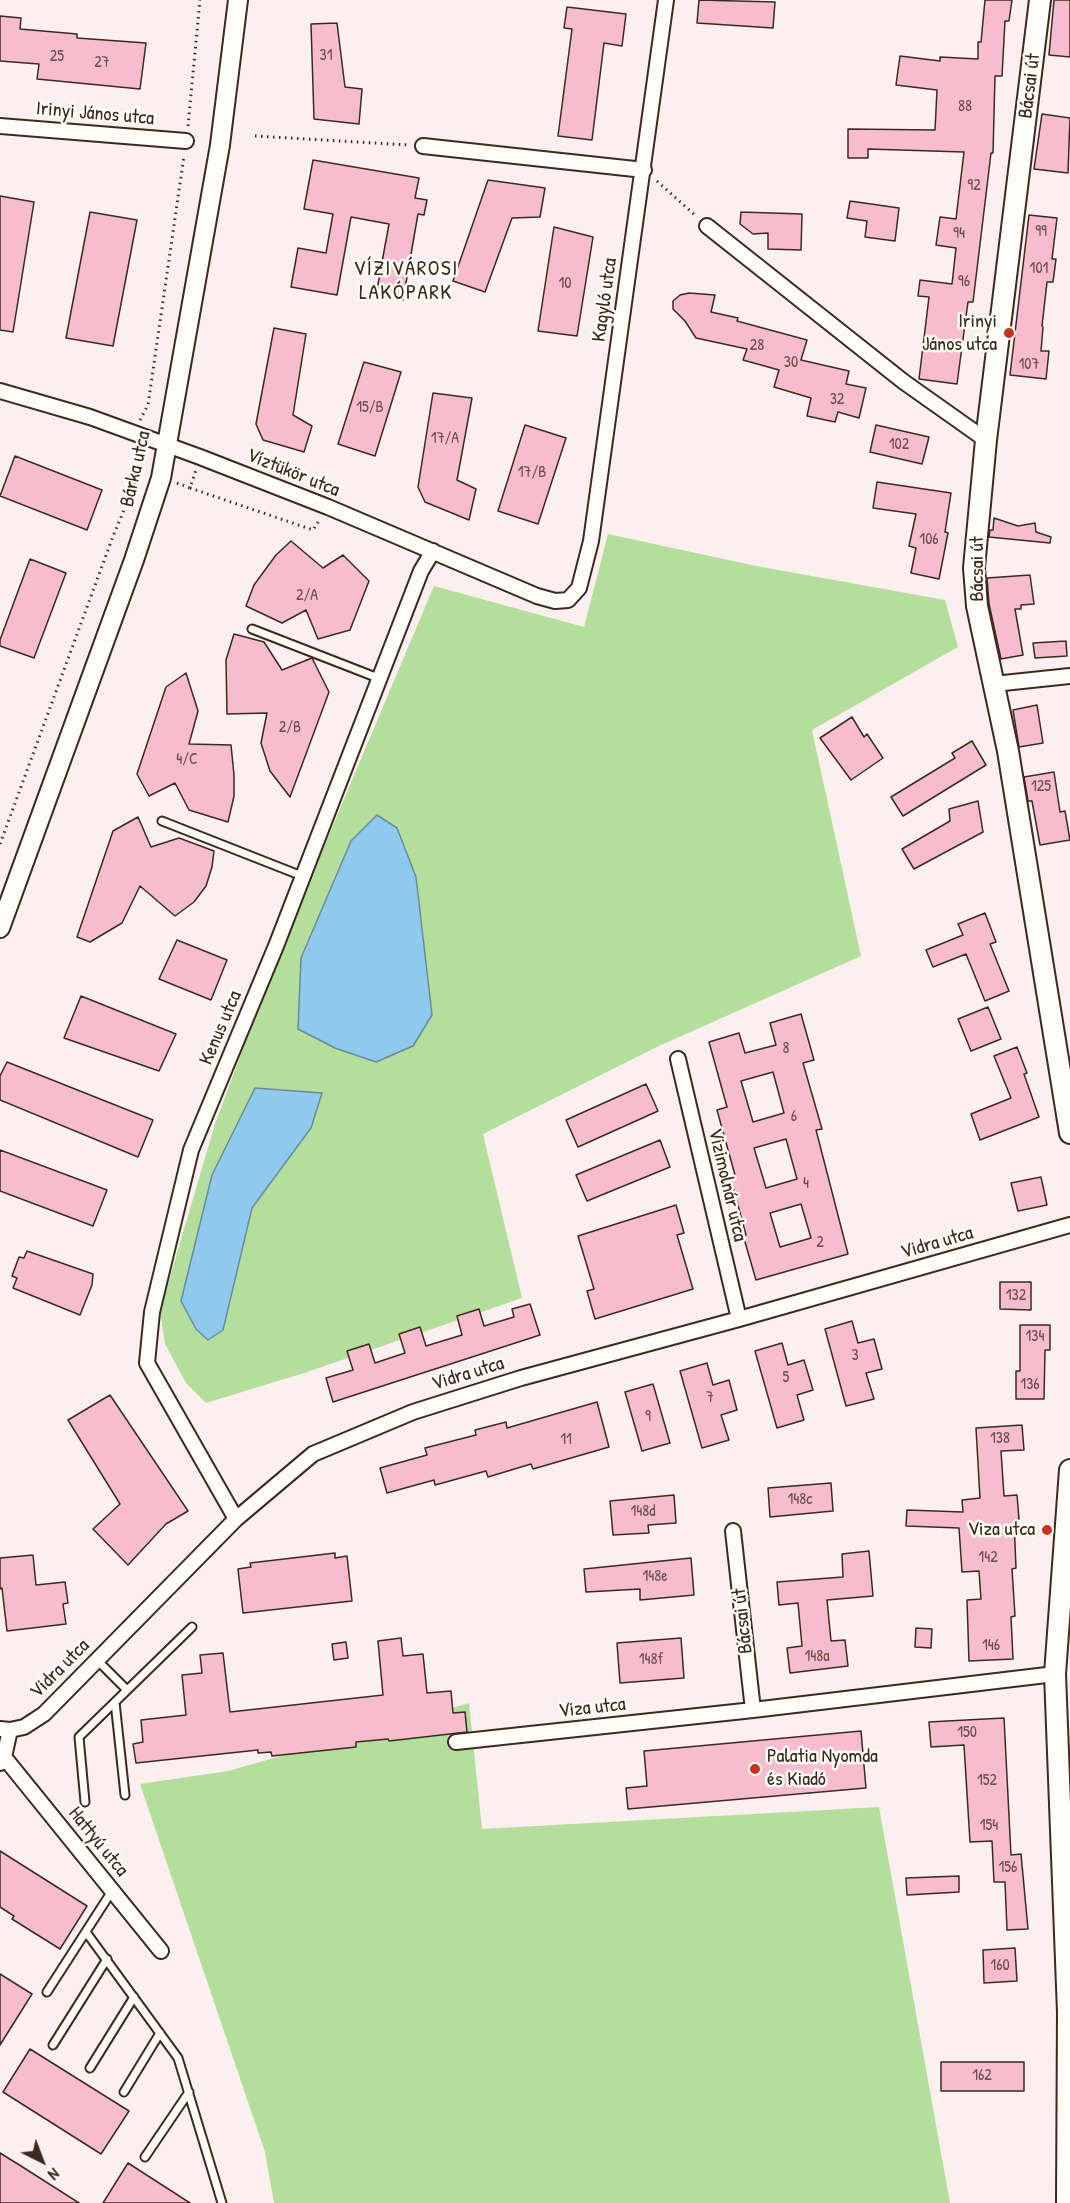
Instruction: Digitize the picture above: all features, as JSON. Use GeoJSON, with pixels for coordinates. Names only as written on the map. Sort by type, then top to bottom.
{"type":"FeatureCollection","features":[{"type":"Feature","properties":{"kind":"main road","name":"Bácsai út"},"geometry":{"type":"LineString","coordinates":[[1040,0],[986,440],[975,568],[977,606],[1008,751],[1070,1133]]}},
{"type":"Feature","properties":{"kind":"main road"},"geometry":{"type":"LineString","coordinates":[[1067,2203],[1069,2012],[1055,1674],[1070,1470]]}},
{"type":"Feature","properties":{"kind":"street","name":"Bárka utca"},"geometry":{"type":"LineString","coordinates":[[0,928],[159,486],[220,145],[238,0]]}},
{"type":"Feature","properties":{"kind":"street","name":"Kagyló utca"},"geometry":{"type":"LineString","coordinates":[[568,600],[579,588],[591,541],[666,0]]}},
{"type":"Feature","properties":{"kind":"street","name":"Irinyi János utca"},"geometry":{"type":"LineString","coordinates":[[0,126],[186,141]]}},
{"type":"Feature","properties":{"kind":"street"},"geometry":{"type":"LineString","coordinates":[[423,146],[644,170]]}},
{"type":"Feature","properties":{"kind":"street"},"geometry":{"type":"LineString","coordinates":[[707,226],[904,382],[986,440]]}},
{"type":"Feature","properties":{"kind":"street","name":"Víztükör utca"},"geometry":{"type":"LineString","coordinates":[[0,391],[90,417],[200,457],[328,507],[537,596],[555,601],[568,600]]}},
{"type":"Feature","properties":{"kind":"street","name":"Kenus utca"},"geometry":{"type":"LineString","coordinates":[[236,1519],[147,1363],[152,1312],[191,1150],[276,946],[421,571],[433,551]]}},
{"type":"Feature","properties":{"kind":"street"},"geometry":{"type":"LineString","coordinates":[[994,684],[1070,676]]}},
{"type":"Feature","properties":{"kind":"street","name":"Vizimolnár utca"},"geometry":{"type":"LineString","coordinates":[[678,1059],[739,1319]]}},
{"type":"Feature","properties":{"kind":"street","name":"Vidra utca"},"geometry":{"type":"LineString","coordinates":[[2,1760],[5,1730],[24,1727],[44,1714],[236,1519],[314,1454],[413,1412],[521,1378],[1070,1225]]}},
{"type":"Feature","properties":{"kind":"street","name":"Bácsai út"},"geometry":{"type":"LineString","coordinates":[[733,1532],[753,1710]]}},
{"type":"Feature","properties":{"kind":"street","name":"Viza utca"},"geometry":{"type":"LineString","coordinates":[[456,1742],[1055,1674]]}},
{"type":"Feature","properties":{"kind":"street","name":"Hattyú utca"},"geometry":{"type":"LineString","coordinates":[[2,1760],[161,1951]]}},
{"type":"Feature","properties":{"kind":"lane"},"geometry":{"type":"LineString","coordinates":[[252,629],[378,678]]}},
{"type":"Feature","properties":{"kind":"lane"},"geometry":{"type":"LineString","coordinates":[[162,821],[302,876]]}},
{"type":"Feature","properties":{"kind":"lane"},"geometry":{"type":"LineString","coordinates":[[85,1802],[79,1737],[192,1627]]}},
{"type":"Feature","properties":{"kind":"lane"},"geometry":{"type":"LineString","coordinates":[[97,1660],[127,1690]]}},
{"type":"Feature","properties":{"kind":"lane"},"geometry":{"type":"LineString","coordinates":[[115,1702],[124,1795]]}},
{"type":"Feature","properties":{"kind":"lane"},"geometry":{"type":"LineString","coordinates":[[47,1992],[112,1891]]}},
{"type":"Feature","properties":{"kind":"lane"},"geometry":{"type":"LineString","coordinates":[[86,1932],[178,2058],[222,2203]]}},
{"type":"Feature","properties":{"kind":"lane"},"geometry":{"type":"LineString","coordinates":[[53,2045],[107,1959]]}},
{"type":"Feature","properties":{"kind":"lane"},"geometry":{"type":"LineString","coordinates":[[90,2068],[134,1997]]}},
{"type":"Feature","properties":{"kind":"lane"},"geometry":{"type":"LineString","coordinates":[[124,2092],[160,2033]]}},
{"type":"Feature","properties":{"kind":"lane"},"geometry":{"type":"LineString","coordinates":[[145,2157],[189,2092]]}},
{"type":"Feature","properties":{"kind":"path"},"geometry":{"type":"LineString","coordinates":[[255,136],[423,146]]}},
{"type":"Feature","properties":{"kind":"path"},"geometry":{"type":"LineString","coordinates":[[644,170],[707,226]]}},
{"type":"Feature","properties":{"kind":"path"},"geometry":{"type":"LineString","coordinates":[[190,488],[313,530],[328,507]]}},
{"type":"Feature","properties":{"kind":"green space"},"geometry":{"type":"Polygon","coordinates":[[[608,534],[756,566],[945,600],[958,647],[812,730],[861,956],[659,1046],[483,1134],[522,1298],[304,1373],[206,1403],[186,1383],[165,1344],[160,1311],[215,1124],[274,965],[434,586],[584,627],[608,534]],[[301,958],[298,1028],[335,1048],[376,1062],[301,958]],[[255,1088],[196,1329],[208,1340],[223,1330],[252,1208],[311,1128],[322,1093],[255,1088]]]}},
{"type":"Feature","properties":{"kind":"green space"},"geometry":{"type":"Polygon","coordinates":[[[469,1703],[482,1829],[879,1807],[950,2203],[274,2203],[265,2152],[140,1784],[228,1771],[469,1703]]]}},
{"type":"Feature","properties":{"kind":"water"},"geometry":{"type":"Polygon","coordinates":[[[377,815],[397,828],[416,877],[432,1015],[413,1046],[376,1062],[335,1048],[298,1029],[301,958],[351,841],[377,815]]]}},
{"type":"Feature","properties":{"kind":"water"},"geometry":{"type":"Polygon","coordinates":[[[255,1088],[322,1093],[311,1128],[252,1208],[223,1330],[208,1340],[196,1329],[181,1301],[212,1175],[255,1088]]]}},
{"type":"Feature","properties":{"kind":"building"},"geometry":{"type":"Polygon","coordinates":[[[699,0],[775,2],[773,28],[697,23],[699,0]]]}},
{"type":"Feature","properties":{"kind":"building"},"geometry":{"type":"Polygon","coordinates":[[[985,0],[1012,0],[1009,21],[1005,21],[1002,76],[995,76],[993,153],[991,153],[973,302],[968,302],[957,384],[919,379],[929,297],[918,296],[920,280],[952,284],[956,248],[936,245],[940,217],[956,219],[964,152],[868,149],[868,158],[848,158],[848,129],[935,130],[937,90],[896,85],[900,56],[940,61],[940,57],[978,59],[978,42],[981,42],[985,0]]]}},
{"type":"Feature","properties":{"kind":"building"},"geometry":{"type":"Polygon","coordinates":[[[1054,0],[1070,0],[1070,57],[1049,55],[1054,0]]]}},
{"type":"Feature","properties":{"kind":"building"},"geometry":{"type":"Polygon","coordinates":[[[567,7],[626,14],[622,46],[604,43],[592,140],[558,136],[572,29],[564,28],[567,7]]]}},
{"type":"Feature","properties":{"kind":"building"},"geometry":{"type":"Polygon","coordinates":[[[0,16],[21,18],[20,29],[77,34],[77,38],[146,43],[140,89],[37,79],[39,64],[0,61],[0,16]]]}},
{"type":"Feature","properties":{"kind":"building"},"geometry":{"type":"Polygon","coordinates":[[[337,23],[345,87],[362,89],[359,124],[314,119],[311,24],[337,23]]]}},
{"type":"Feature","properties":{"kind":"building"},"geometry":{"type":"Polygon","coordinates":[[[1042,114],[1070,118],[1068,173],[1034,169],[1042,114]]]}},
{"type":"Feature","properties":{"kind":"building"},"geometry":{"type":"Polygon","coordinates":[[[313,160],[419,178],[415,198],[427,200],[424,215],[418,214],[403,300],[376,295],[389,224],[351,217],[337,295],[291,287],[298,248],[326,253],[333,214],[304,209],[313,160]]]}},
{"type":"Feature","properties":{"kind":"building"},"geometry":{"type":"Polygon","coordinates":[[[488,180],[545,188],[540,217],[512,218],[485,292],[453,281],[488,180]]]}},
{"type":"Feature","properties":{"kind":"building"},"geometry":{"type":"Polygon","coordinates":[[[0,196],[34,202],[13,332],[0,330],[0,196]]]}},
{"type":"Feature","properties":{"kind":"building"},"geometry":{"type":"Polygon","coordinates":[[[850,201],[899,208],[895,241],[865,237],[867,221],[847,218],[850,201]]]}},
{"type":"Feature","properties":{"kind":"building"},"geometry":{"type":"Polygon","coordinates":[[[90,212],[137,220],[113,346],[66,338],[90,212]]]}},
{"type":"Feature","properties":{"kind":"building"},"geometry":{"type":"Polygon","coordinates":[[[741,212],[802,214],[801,250],[768,249],[768,233],[753,234],[740,224],[741,212]]]}},
{"type":"Feature","properties":{"kind":"building"},"geometry":{"type":"Polygon","coordinates":[[[1029,215],[1057,218],[1052,259],[1056,259],[1053,282],[1047,282],[1042,326],[1041,351],[1049,351],[1046,379],[1010,375],[1029,215]]]}},
{"type":"Feature","properties":{"kind":"building"},"geometry":{"type":"Polygon","coordinates":[[[554,227],[593,237],[577,336],[538,331],[554,227]]]}},
{"type":"Feature","properties":{"kind":"building"},"geometry":{"type":"Polygon","coordinates":[[[689,293],[715,295],[711,312],[807,340],[801,360],[849,371],[846,384],[866,388],[859,418],[838,412],[835,422],[807,416],[811,398],[774,387],[779,370],[743,360],[747,349],[696,338],[685,321],[673,309],[673,301],[680,295],[689,293]]]}},
{"type":"Feature","properties":{"kind":"building"},"geometry":{"type":"Polygon","coordinates":[[[274,328],[306,334],[293,415],[312,426],[304,452],[263,440],[256,424],[274,328]]]}},
{"type":"Feature","properties":{"kind":"building"},"geometry":{"type":"Polygon","coordinates":[[[364,362],[401,372],[375,456],[338,444],[364,362]]]}},
{"type":"Feature","properties":{"kind":"building"},"geometry":{"type":"Polygon","coordinates":[[[433,393],[472,398],[457,480],[476,489],[469,520],[425,502],[418,487],[433,393]]]}},
{"type":"Feature","properties":{"kind":"building"},"geometry":{"type":"Polygon","coordinates":[[[525,425],[566,438],[538,524],[498,511],[525,425]]]}},
{"type":"Feature","properties":{"kind":"building"},"geometry":{"type":"Polygon","coordinates":[[[876,425],[929,437],[922,464],[870,452],[876,425]]]}},
{"type":"Feature","properties":{"kind":"building"},"geometry":{"type":"Polygon","coordinates":[[[15,456],[102,490],[87,530],[0,496],[15,456]]]}},
{"type":"Feature","properties":{"kind":"building"},"geometry":{"type":"Polygon","coordinates":[[[877,482],[951,493],[945,532],[948,533],[939,579],[911,573],[916,548],[909,546],[916,514],[873,508],[877,482]]]}},
{"type":"Feature","properties":{"kind":"building"},"geometry":{"type":"Polygon","coordinates":[[[994,518],[1018,526],[1035,523],[1036,532],[1051,537],[1050,543],[989,537],[990,530],[993,530],[994,518]]]}},
{"type":"Feature","properties":{"kind":"building"},"geometry":{"type":"Polygon","coordinates":[[[291,541],[323,568],[343,555],[369,581],[350,630],[318,639],[306,610],[282,623],[246,606],[254,585],[276,555],[291,541]]]}},
{"type":"Feature","properties":{"kind":"building"},"geometry":{"type":"Polygon","coordinates":[[[30,559],[66,573],[34,658],[0,646],[0,640],[30,559]]]}},
{"type":"Feature","properties":{"kind":"building"},"geometry":{"type":"Polygon","coordinates":[[[1030,575],[1034,604],[1021,605],[1021,609],[1015,609],[1023,655],[1001,659],[989,604],[987,578],[1030,575]]]}},
{"type":"Feature","properties":{"kind":"building"},"geometry":{"type":"Polygon","coordinates":[[[234,634],[264,642],[282,670],[312,658],[329,692],[290,797],[270,771],[261,743],[267,713],[227,714],[226,660],[234,634]]]}},
{"type":"Feature","properties":{"kind":"building"},"geometry":{"type":"Polygon","coordinates":[[[1066,641],[1067,656],[1035,658],[1033,643],[1066,641]]]}},
{"type":"Feature","properties":{"kind":"building"},"geometry":{"type":"Polygon","coordinates":[[[186,673],[198,711],[189,744],[231,745],[234,796],[228,822],[189,810],[175,783],[149,796],[137,774],[166,687],[186,673]]]}},
{"type":"Feature","properties":{"kind":"building"},"geometry":{"type":"Polygon","coordinates":[[[1037,705],[1043,743],[1019,747],[1013,710],[1037,705]]]}},
{"type":"Feature","properties":{"kind":"building"},"geometry":{"type":"Polygon","coordinates":[[[852,717],[864,737],[867,734],[883,758],[851,780],[820,738],[852,717]]]}},
{"type":"Feature","properties":{"kind":"building"},"geometry":{"type":"Polygon","coordinates":[[[972,741],[986,765],[903,816],[891,797],[955,758],[952,753],[972,741]]]}},
{"type":"Feature","properties":{"kind":"building"},"geometry":{"type":"Polygon","coordinates":[[[1054,772],[1060,812],[1065,811],[1070,840],[1040,845],[1032,801],[1028,801],[1024,777],[1054,772]]]}},
{"type":"Feature","properties":{"kind":"building"},"geometry":{"type":"Polygon","coordinates":[[[978,801],[983,832],[914,869],[902,849],[950,821],[949,809],[978,801]]]}},
{"type":"Feature","properties":{"kind":"building"},"geometry":{"type":"Polygon","coordinates":[[[138,817],[151,847],[179,838],[214,851],[206,886],[194,902],[175,916],[140,886],[122,923],[90,942],[77,937],[113,831],[138,817]]]}},
{"type":"Feature","properties":{"kind":"building"},"geometry":{"type":"Polygon","coordinates":[[[985,913],[996,942],[990,944],[1009,991],[985,1001],[966,954],[933,967],[926,950],[963,935],[958,924],[985,913]]]}},
{"type":"Feature","properties":{"kind":"building"},"geometry":{"type":"Polygon","coordinates":[[[177,940],[227,960],[211,1000],[159,979],[177,940]]]}},
{"type":"Feature","properties":{"kind":"building"},"geometry":{"type":"Polygon","coordinates":[[[81,996],[176,1034],[159,1071],[64,1038],[81,996]]]}},
{"type":"Feature","properties":{"kind":"building"},"geometry":{"type":"Polygon","coordinates":[[[988,1007],[1001,1039],[971,1051],[958,1019],[988,1007]]]}},
{"type":"Feature","properties":{"kind":"building"},"geometry":{"type":"Polygon","coordinates":[[[801,1014],[814,1060],[803,1063],[822,1129],[816,1130],[848,1254],[756,1280],[730,1176],[735,1175],[717,1110],[727,1107],[709,1042],[739,1033],[745,1053],[776,1045],[770,1023],[801,1014]],[[773,1072],[741,1081],[753,1122],[784,1113],[773,1072]],[[786,1139],[754,1148],[766,1188],[797,1179],[786,1139]],[[801,1204],[770,1213],[780,1247],[811,1238],[801,1204]]]}},
{"type":"Feature","properties":{"kind":"building"},"geometry":{"type":"Polygon","coordinates":[[[1017,1047],[1039,1117],[980,1140],[971,1114],[1011,1098],[994,1056],[1017,1047]]]}},
{"type":"Feature","properties":{"kind":"building"},"geometry":{"type":"Polygon","coordinates":[[[7,1062],[153,1120],[138,1157],[0,1100],[0,1076],[7,1062]]]}},
{"type":"Feature","properties":{"kind":"building"},"geometry":{"type":"Polygon","coordinates":[[[646,1084],[658,1111],[578,1147],[566,1120],[646,1084]]]}},
{"type":"Feature","properties":{"kind":"building"},"geometry":{"type":"Polygon","coordinates":[[[660,1140],[670,1167],[587,1201],[576,1175],[660,1140]]]}},
{"type":"Feature","properties":{"kind":"building"},"geometry":{"type":"Polygon","coordinates":[[[0,1150],[107,1190],[93,1226],[0,1191],[0,1150]]]}},
{"type":"Feature","properties":{"kind":"building"},"geometry":{"type":"Polygon","coordinates":[[[1041,1177],[1047,1205],[1018,1211],[1011,1183],[1041,1177]]]}},
{"type":"Feature","properties":{"kind":"building"},"geometry":{"type":"Polygon","coordinates":[[[676,1205],[684,1233],[677,1235],[693,1289],[595,1319],[587,1291],[594,1289],[578,1236],[676,1205]]]}},
{"type":"Feature","properties":{"kind":"building"},"geometry":{"type":"Polygon","coordinates":[[[27,1251],[93,1274],[92,1285],[80,1315],[13,1288],[17,1278],[12,1276],[19,1257],[24,1258],[27,1251]]]}},
{"type":"Feature","properties":{"kind":"building"},"geometry":{"type":"Polygon","coordinates":[[[1000,1282],[1031,1282],[1031,1310],[1000,1309],[1000,1282]]]}},
{"type":"Feature","properties":{"kind":"building"},"geometry":{"type":"Polygon","coordinates":[[[530,1304],[540,1335],[333,1402],[326,1378],[353,1370],[347,1351],[369,1344],[375,1363],[405,1353],[399,1334],[420,1327],[426,1346],[462,1335],[457,1316],[479,1309],[484,1326],[514,1317],[512,1309],[530,1304]]]}},
{"type":"Feature","properties":{"kind":"building"},"geometry":{"type":"Polygon","coordinates":[[[852,1321],[858,1343],[874,1339],[882,1369],[866,1373],[874,1399],[846,1406],[825,1329],[852,1321]]]}},
{"type":"Feature","properties":{"kind":"building"},"geometry":{"type":"Polygon","coordinates":[[[1020,1325],[1050,1325],[1050,1350],[1045,1350],[1044,1399],[1016,1399],[1016,1371],[1020,1371],[1020,1325]]]}},
{"type":"Feature","properties":{"kind":"building"},"geometry":{"type":"Polygon","coordinates":[[[782,1343],[788,1365],[804,1360],[813,1390],[797,1395],[804,1420],[777,1428],[755,1351],[782,1343]]]}},
{"type":"Feature","properties":{"kind":"building"},"geometry":{"type":"Polygon","coordinates":[[[707,1363],[713,1385],[729,1380],[737,1410],[721,1415],[729,1440],[702,1448],[680,1371],[707,1363]]]}},
{"type":"Feature","properties":{"kind":"building"},"geometry":{"type":"Polygon","coordinates":[[[653,1384],[670,1443],[642,1451],[625,1392],[653,1384]]]}},
{"type":"Feature","properties":{"kind":"building"},"geometry":{"type":"Polygon","coordinates":[[[110,1395],[188,1511],[166,1524],[128,1565],[93,1529],[120,1504],[68,1420],[110,1395]]]}},
{"type":"Feature","properties":{"kind":"building"},"geometry":{"type":"Polygon","coordinates":[[[597,1402],[609,1447],[533,1469],[531,1464],[488,1477],[486,1471],[435,1485],[434,1480],[387,1493],[380,1468],[427,1455],[425,1448],[476,1435],[475,1430],[506,1422],[507,1428],[597,1402]]]}},
{"type":"Feature","properties":{"kind":"building"},"geometry":{"type":"Polygon","coordinates":[[[1022,1425],[1024,1450],[1001,1451],[1004,1496],[1017,1495],[1019,1519],[1014,1520],[1016,1568],[1012,1569],[1015,1616],[1011,1617],[1013,1659],[969,1661],[967,1600],[981,1599],[979,1571],[962,1572],[959,1528],[906,1526],[907,1510],[963,1512],[962,1500],[980,1498],[976,1428],[1022,1425]]]}},
{"type":"Feature","properties":{"kind":"building"},"geometry":{"type":"Polygon","coordinates":[[[831,1483],[833,1511],[770,1517],[768,1488],[831,1483]]]}},
{"type":"Feature","properties":{"kind":"building"},"geometry":{"type":"Polygon","coordinates":[[[674,1495],[676,1523],[648,1525],[649,1533],[613,1535],[610,1501],[674,1495]]]}},
{"type":"Feature","properties":{"kind":"building"},"geometry":{"type":"Polygon","coordinates":[[[869,1551],[873,1596],[827,1600],[831,1641],[845,1640],[848,1666],[790,1673],[787,1648],[802,1646],[798,1603],[779,1605],[777,1582],[843,1577],[842,1554],[869,1551]]]}},
{"type":"Feature","properties":{"kind":"building"},"geometry":{"type":"Polygon","coordinates":[[[335,1553],[335,1558],[347,1556],[352,1601],[243,1613],[238,1569],[251,1567],[250,1563],[335,1553]]]}},
{"type":"Feature","properties":{"kind":"building"},"geometry":{"type":"Polygon","coordinates":[[[33,1555],[36,1585],[65,1582],[68,1603],[63,1604],[66,1624],[7,1631],[2,1588],[0,1589],[0,1558],[33,1555]]]}},
{"type":"Feature","properties":{"kind":"building"},"geometry":{"type":"Polygon","coordinates":[[[691,1558],[694,1595],[640,1600],[640,1589],[586,1592],[584,1569],[691,1558]]]}},
{"type":"Feature","properties":{"kind":"building"},"geometry":{"type":"Polygon","coordinates":[[[916,1628],[932,1629],[931,1648],[915,1647],[916,1628]]]}},
{"type":"Feature","properties":{"kind":"building"},"geometry":{"type":"Polygon","coordinates":[[[401,1638],[403,1656],[423,1654],[427,1693],[451,1691],[453,1713],[465,1712],[467,1732],[389,1741],[388,1739],[356,1742],[356,1747],[272,1756],[271,1752],[258,1753],[258,1750],[136,1763],[133,1744],[143,1742],[141,1720],[186,1715],[182,1675],[202,1673],[200,1655],[223,1653],[230,1712],[383,1695],[378,1641],[401,1638]]]}},
{"type":"Feature","properties":{"kind":"building"},"geometry":{"type":"Polygon","coordinates":[[[681,1638],[684,1678],[620,1683],[617,1643],[681,1638]]]}},
{"type":"Feature","properties":{"kind":"building"},"geometry":{"type":"Polygon","coordinates":[[[346,1642],[348,1658],[334,1660],[332,1644],[346,1642]]]}},
{"type":"Feature","properties":{"kind":"building"},"geometry":{"type":"Polygon","coordinates":[[[1004,1718],[1011,1855],[1021,1854],[1028,1929],[1007,1930],[1005,1882],[994,1882],[992,1841],[970,1842],[964,1745],[931,1747],[929,1722],[1004,1718]]]}},
{"type":"Feature","properties":{"kind":"building","name":"Palatia Nyomda és Kiadó"},"geometry":{"type":"Polygon","coordinates":[[[861,1731],[866,1788],[628,1809],[626,1788],[647,1786],[644,1751],[861,1731]]]}},
{"type":"Feature","properties":{"kind":"building"},"geometry":{"type":"Polygon","coordinates":[[[0,1851],[87,1906],[60,1949],[12,1919],[14,1916],[0,1907],[0,1851]]]}},
{"type":"Feature","properties":{"kind":"building"},"geometry":{"type":"Polygon","coordinates":[[[959,1876],[959,1892],[907,1895],[906,1878],[959,1876]]]}},
{"type":"Feature","properties":{"kind":"building"},"geometry":{"type":"Polygon","coordinates":[[[1015,1948],[1017,1981],[984,1983],[983,1950],[1015,1948]]]}},
{"type":"Feature","properties":{"kind":"building"},"geometry":{"type":"Polygon","coordinates":[[[0,1974],[32,1994],[0,2045],[0,1974]]]}},
{"type":"Feature","properties":{"kind":"building"},"geometry":{"type":"Polygon","coordinates":[[[30,2049],[129,2111],[101,2154],[3,2092],[30,2049]]]}},
{"type":"Feature","properties":{"kind":"building"},"geometry":{"type":"Polygon","coordinates":[[[941,2062],[1024,2062],[1024,2091],[941,2091],[941,2062]]]}},
{"type":"Feature","properties":{"kind":"building"},"geometry":{"type":"Polygon","coordinates":[[[0,2153],[21,2166],[79,2203],[0,2203],[0,2153]]]}},
{"type":"Feature","properties":{"kind":"building"},"geometry":{"type":"Polygon","coordinates":[[[128,2163],[190,2203],[103,2203],[128,2163]]]}},
{"type":"Feature","properties":{"kind":"place","name":"Irinyi János utca"},"geometry":{"type":"Point","coordinates":[1009,333]}},
{"type":"Feature","properties":{"kind":"place","name":"Viza utca"},"geometry":{"type":"Point","coordinates":[1047,1530]}},
{"type":"Feature","properties":{"kind":"place","name":"Palatia Nyomda és Kiadó"},"geometry":{"type":"Point","coordinates":[755,1769]}},
{"type":"Feature","properties":{"kind":"district","name":"VÍZIVÁROSI LAKÓPARK"},"geometry":{"type":"Point","coordinates":[406,281]}}]}
